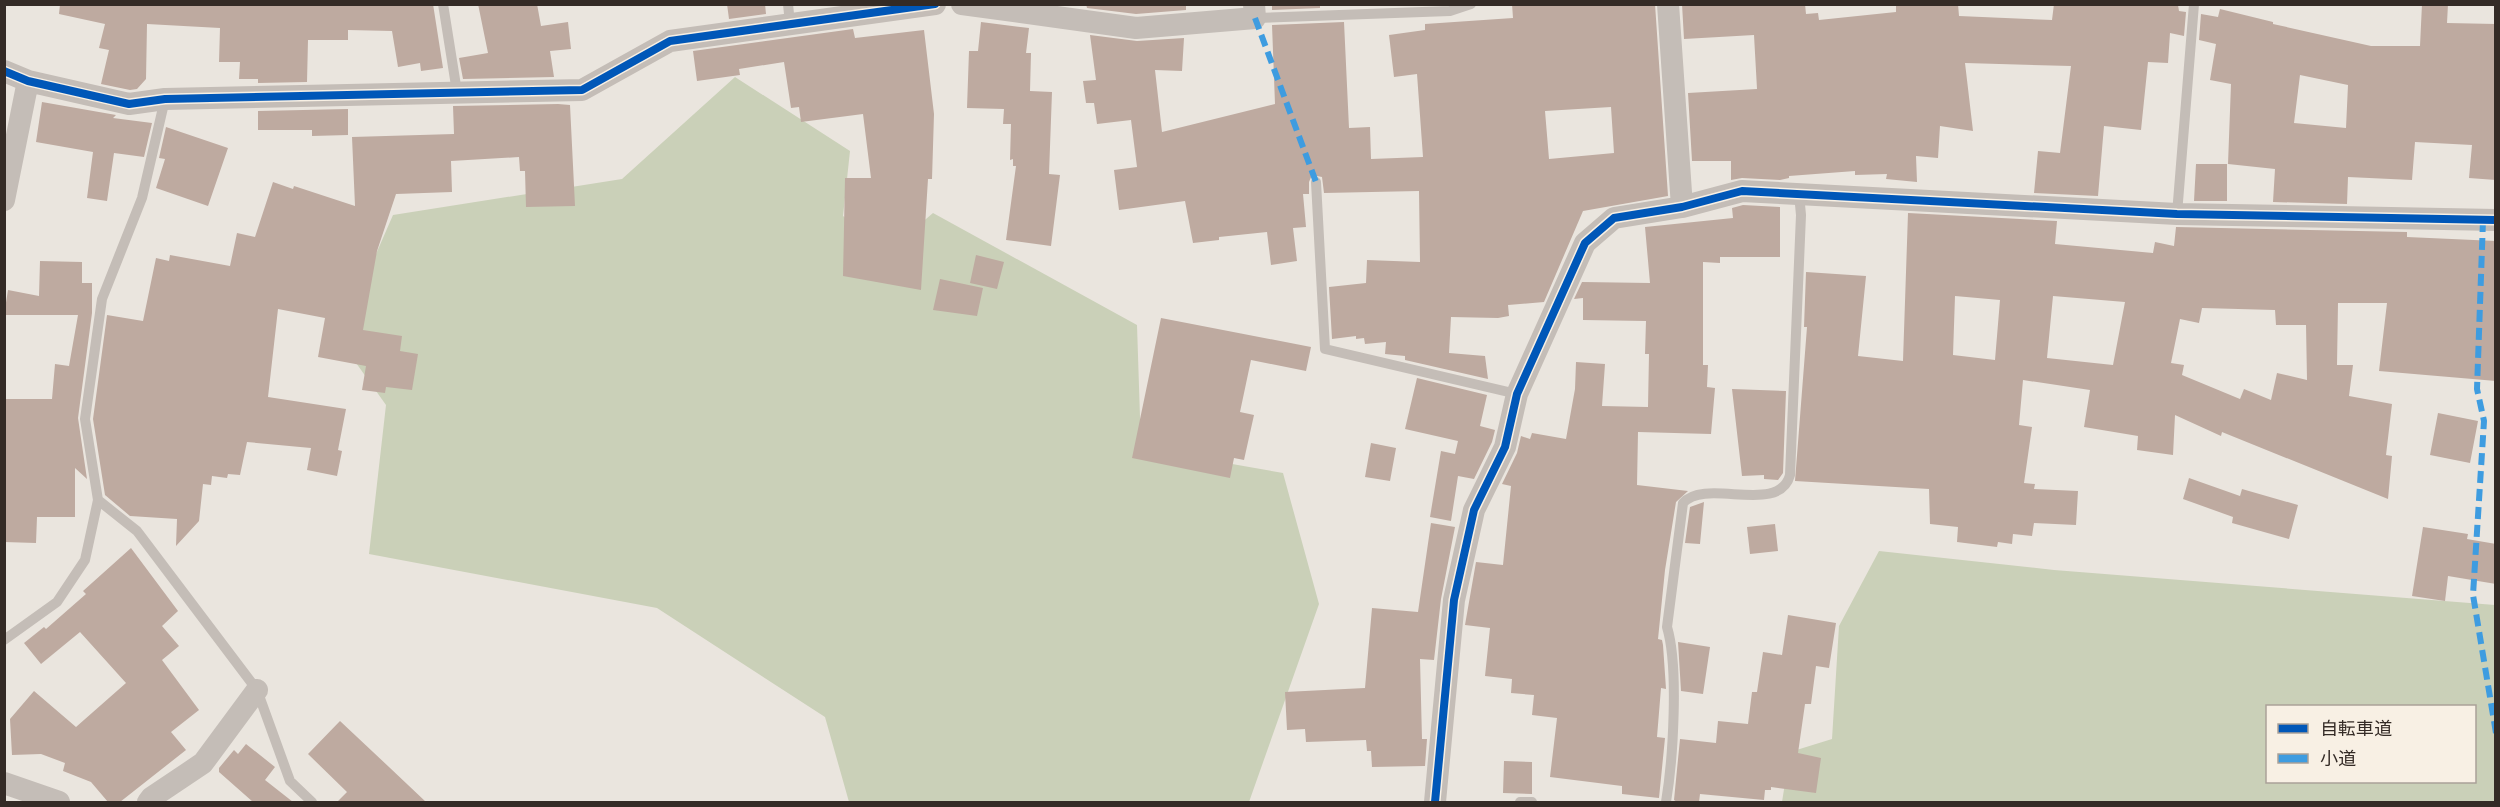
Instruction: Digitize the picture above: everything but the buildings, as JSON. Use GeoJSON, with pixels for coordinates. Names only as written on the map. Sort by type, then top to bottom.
{"type":"FeatureCollection","features":[{"type":"Feature","properties":{"kind":"street"},"geometry":{"type":"LineString","coordinates":[[4,71],[28,81],[129,104],[165,99],[582,90],[670,40],[789,14],[934,4]]}},
{"type":"Feature","properties":{"kind":"street"},"geometry":{"type":"LineString","coordinates":[[962,4],[1136,28],[1255,11]]}},
{"type":"Feature","properties":{"kind":"street"},"geometry":{"type":"LineString","coordinates":[[1668,4],[1682,207]]}},
{"type":"Feature","properties":{"kind":"street"},"geometry":{"type":"LineString","coordinates":[[4,200],[28,81]]}},
{"type":"Feature","properties":{"kind":"street"},"geometry":{"type":"LineString","coordinates":[[1435,802],[1454,600],[1474,510],[1504,447],[1517,394],[1585,243],[1614,218],[1682,207],[1742,190],[2177,214],[2496,220]]}},
{"type":"Feature","properties":{"kind":"street"},"geometry":{"type":"LineString","coordinates":[[148,802],[203,763],[257,690]]}},
{"type":"Feature","properties":{"kind":"street"},"geometry":{"type":"LineString","coordinates":[[4,783],[59,802]]}},
{"type":"Feature","properties":{"kind":"lane"},"geometry":{"type":"LineString","coordinates":[[443,4],[457,92]]}},
{"type":"Feature","properties":{"kind":"lane"},"geometry":{"type":"LineString","coordinates":[[1255,11],[1450,11],[1471,4]]}},
{"type":"Feature","properties":{"kind":"lane"},"geometry":{"type":"LineString","coordinates":[[2177,214],[2194,4]]}},
{"type":"Feature","properties":{"kind":"lane"},"geometry":{"type":"LineString","coordinates":[[4,639],[57,602],[85,560],[98,500],[86,419],[102,298],[142,198],[165,99]]}},
{"type":"Feature","properties":{"kind":"lane"},"geometry":{"type":"LineString","coordinates":[[1316,182],[1325,349],[1517,394]]}},
{"type":"Feature","properties":{"kind":"lane"},"geometry":{"type":"LineString","coordinates":[[1666,802],[1672,698],[1671,639],[1667,627],[1683,503],[1687,498],[1701,495],[1768,494],[1781,491],[1787,486],[1790,475],[1801,215],[1799,194]]}},
{"type":"Feature","properties":{"kind":"lane"},"geometry":{"type":"LineString","coordinates":[[98,500],[137,531],[257,690],[290,782],[312,802]]}},
{"type":"Feature","properties":{"kind":"lane"},"geometry":{"type":"LineString","coordinates":[[1520,802],[1532,802]]}},
{"type":"Feature","properties":{"kind":"green space"},"geometry":{"type":"Polygon","coordinates":[[[735,77],[850,151],[843,216],[891,249],[933,213],[1137,325],[1141,448],[1283,473],[1319,604],[1249,802],[849,802],[825,717],[657,608],[369,554],[386,405],[339,339],[393,215],[622,179],[735,77]]]}},
{"type":"Feature","properties":{"kind":"green space"},"geometry":{"type":"Polygon","coordinates":[[[1879,551],[2054,570],[2495,605],[2495,802],[1782,802],[1790,752],[1832,739],[1839,626],[1879,551]]]}},
{"type":"Feature","properties":{"kind":"marked path"},"geometry":{"type":"LineString","coordinates":[[1255,18],[1316,182]]}},
{"type":"Feature","properties":{"kind":"marked path"},"geometry":{"type":"LineString","coordinates":[[2483,220],[2477,389],[2484,421],[2473,595],[2496,733]]}},
{"type":"Feature","properties":{"kind":"cycle path"},"geometry":{"type":"LineString","coordinates":[[4,71],[28,81],[129,104],[165,99],[582,90],[670,41],[935,4]]}},
{"type":"Feature","properties":{"kind":"cycle path"},"geometry":{"type":"LineString","coordinates":[[1435,802],[1454,600],[1474,510],[1505,447],[1517,394],[1585,243],[1614,218],[1682,207],[1742,191],[2177,214],[2496,220]]}}]}
